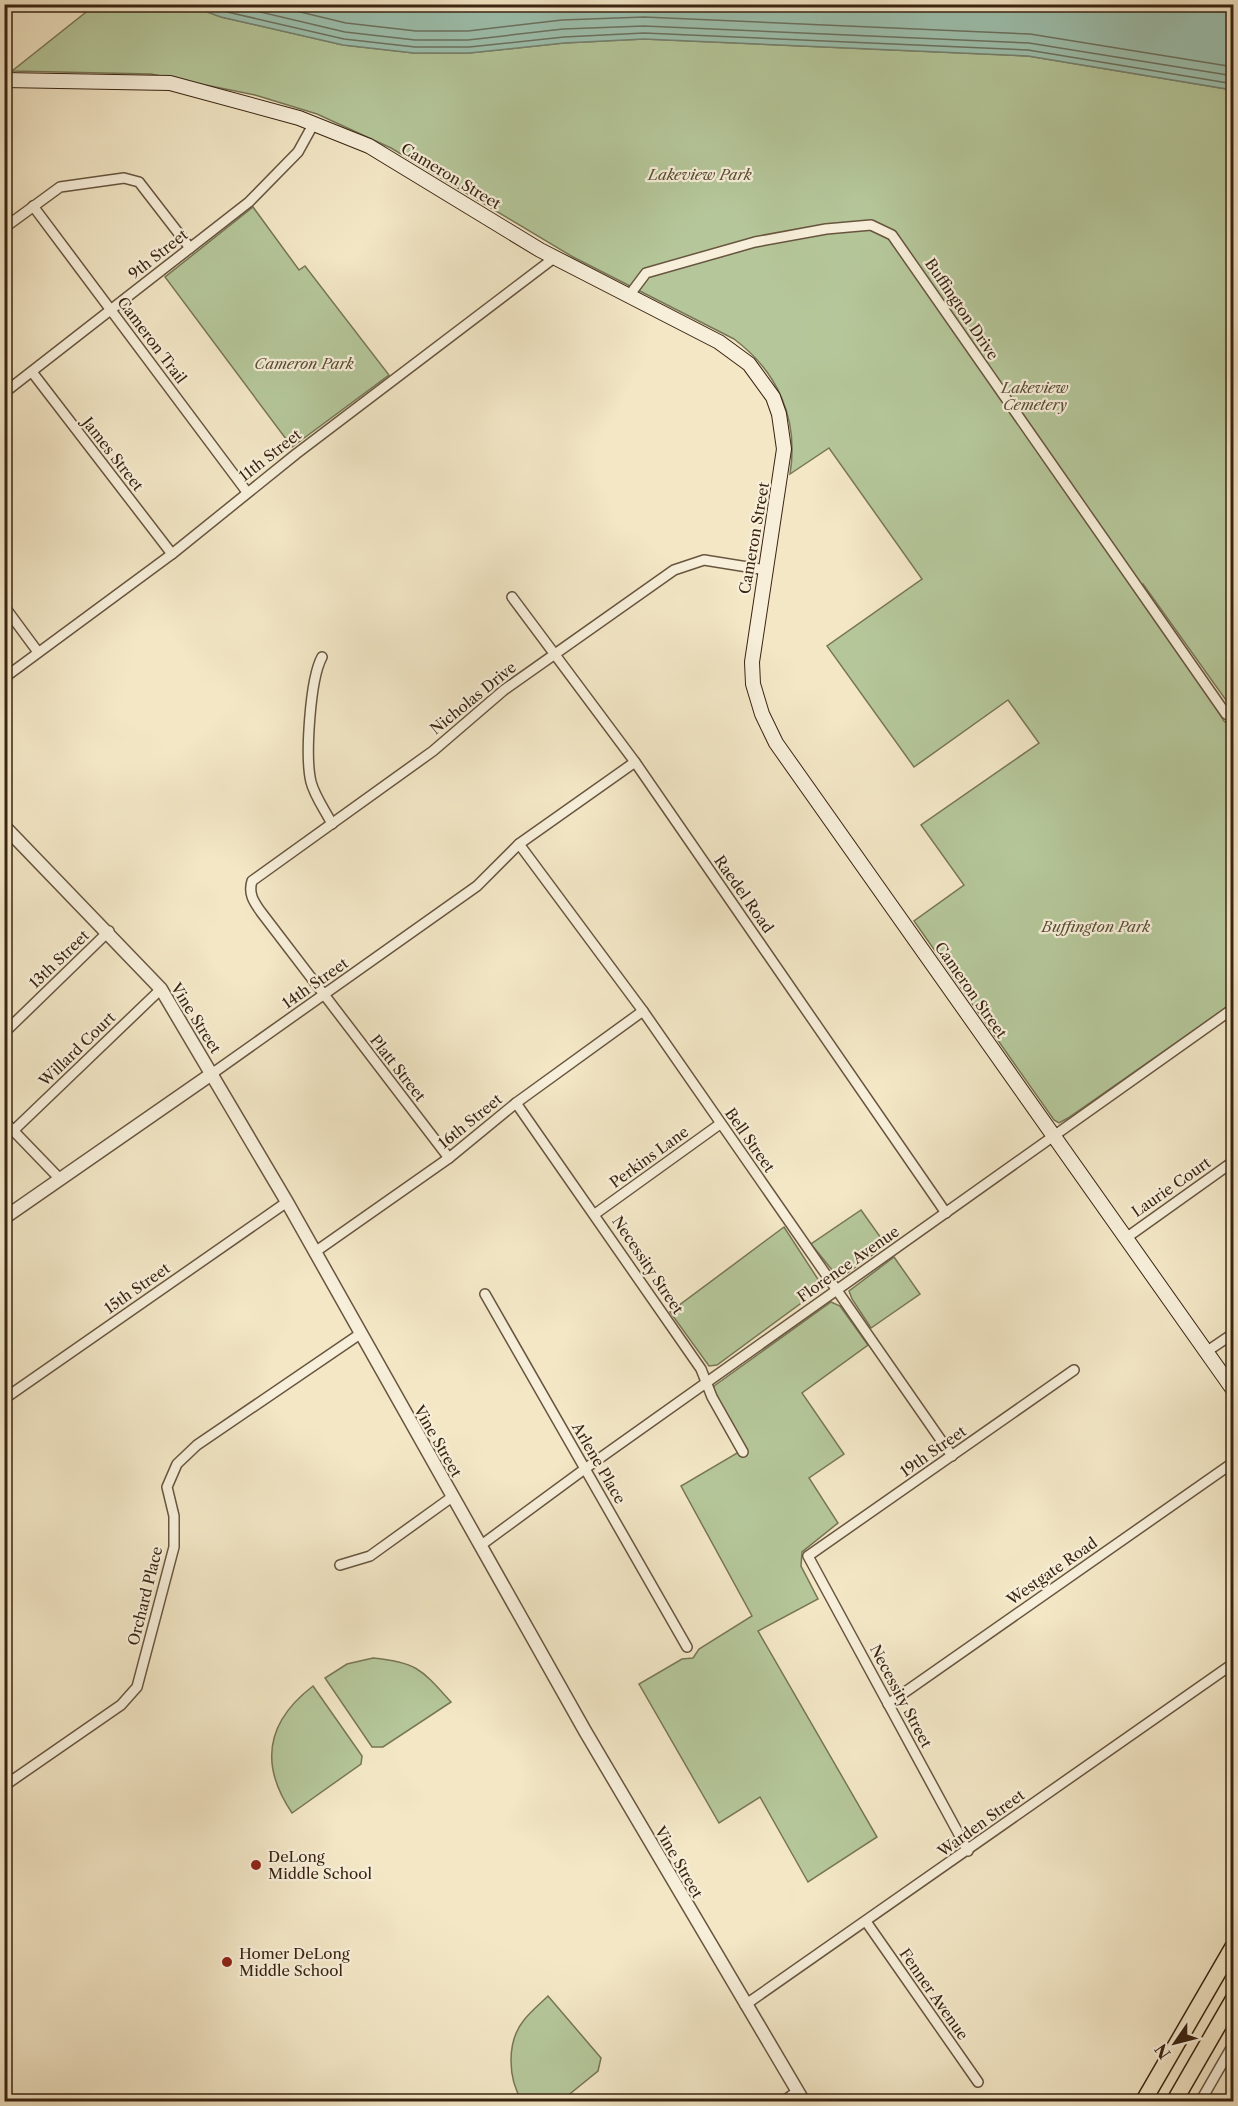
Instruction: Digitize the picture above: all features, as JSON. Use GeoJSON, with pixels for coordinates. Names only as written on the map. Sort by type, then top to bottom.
{"type":"FeatureCollection","features":[{"type":"Feature","properties":{"kind":"main road","name":"Cameron Street"},"geometry":{"type":"LineString","coordinates":[[4,80],[170,83],[196,88],[314,123],[369,146],[554,258],[736,352],[749,364],[773,397],[779,414],[784,449],[752,662],[753,684],[762,714],[776,743],[1233,1391]]}},
{"type":"Feature","properties":{"kind":"main road"},"geometry":{"type":"LineString","coordinates":[[1143,2102],[1233,1945]]}},
{"type":"Feature","properties":{"kind":"main road"},"geometry":{"type":"LineString","coordinates":[[1174,2102],[1233,1998]]}},
{"type":"Feature","properties":{"kind":"street","name":"9th Street"},"geometry":{"type":"LineString","coordinates":[[4,393],[258,194],[298,152],[314,123]]}},
{"type":"Feature","properties":{"kind":"street"},"geometry":{"type":"LineString","coordinates":[[4,228],[60,187],[124,178],[139,182],[190,248]]}},
{"type":"Feature","properties":{"kind":"street","name":"Cameron Trail"},"geometry":{"type":"LineString","coordinates":[[33,206],[247,492]]}},
{"type":"Feature","properties":{"kind":"street","name":"Buffington Drive"},"geometry":{"type":"LineString","coordinates":[[628,297],[646,273],[755,242],[826,229],[871,225],[892,235],[1226,714],[1233,718]]}},
{"type":"Feature","properties":{"kind":"street","name":"11th Street"},"geometry":{"type":"LineString","coordinates":[[4,678],[172,554],[247,492],[554,258]]}},
{"type":"Feature","properties":{"kind":"street","name":"James Street"},"geometry":{"type":"LineString","coordinates":[[32,372],[172,554]]}},
{"type":"Feature","properties":{"kind":"street","name":"Nicholas Drive"},"geometry":{"type":"LineString","coordinates":[[250,888],[252,881],[434,751],[482,707],[674,570],[688,564],[713,561],[766,570]]}},
{"type":"Feature","properties":{"kind":"street","name":"Raedel Road"},"geometry":{"type":"LineString","coordinates":[[512,597],[635,762],[946,1213]]}},
{"type":"Feature","properties":{"kind":"street"},"geometry":{"type":"LineString","coordinates":[[4,606],[38,652]]}},
{"type":"Feature","properties":{"kind":"street"},"geometry":{"type":"LineString","coordinates":[[322,657],[315,669],[313,685],[310,780],[332,824]]}},
{"type":"Feature","properties":{"kind":"street","name":"14th Street"},"geometry":{"type":"LineString","coordinates":[[4,1218],[324,996],[477,886],[519,844],[635,762]]}},
{"type":"Feature","properties":{"kind":"street","name":"Vine Street"},"geometry":{"type":"LineString","coordinates":[[4,826],[109,931],[161,988],[213,1073],[452,1497],[745,2005],[801,2096]]}},
{"type":"Feature","properties":{"kind":"street","name":"Bell Street"},"geometry":{"type":"LineString","coordinates":[[519,844],[643,1011],[952,1455]]}},
{"type":"Feature","properties":{"kind":"street","name":"Platt Street"},"geometry":{"type":"LineString","coordinates":[[250,888],[252,898],[261,912],[449,1158]]}},
{"type":"Feature","properties":{"kind":"street","name":"13th Street"},"geometry":{"type":"LineString","coordinates":[[4,1033],[109,931]]}},
{"type":"Feature","properties":{"kind":"street","name":"Willard Court"},"geometry":{"type":"LineString","coordinates":[[13,1131],[161,988]]}},
{"type":"Feature","properties":{"kind":"street","name":"16th Street"},"geometry":{"type":"LineString","coordinates":[[315,1252],[449,1158],[516,1103],[643,1011]]}},
{"type":"Feature","properties":{"kind":"street","name":"Florence Avenue"},"geometry":{"type":"LineString","coordinates":[[480,1546],[837,1289],[1232,1012]]}},
{"type":"Feature","properties":{"kind":"street","name":"Necessity Street"},"geometry":{"type":"LineString","coordinates":[[516,1103],[701,1369],[706,1383],[743,1452]]}},
{"type":"Feature","properties":{"kind":"street"},"geometry":{"type":"LineString","coordinates":[[4,1121],[60,1179]]}},
{"type":"Feature","properties":{"kind":"street","name":"Perkins Lane"},"geometry":{"type":"LineString","coordinates":[[595,1214],[720,1124]]}},
{"type":"Feature","properties":{"kind":"street","name":"Laurie Court"},"geometry":{"type":"LineString","coordinates":[[1126,1238],[1233,1161]]}},
{"type":"Feature","properties":{"kind":"street","name":"15th Street"},"geometry":{"type":"LineString","coordinates":[[4,1399],[287,1202]]}},
{"type":"Feature","properties":{"kind":"street","name":"Arlene Place"},"geometry":{"type":"LineString","coordinates":[[485,1294],[687,1647]]}},
{"type":"Feature","properties":{"kind":"street"},"geometry":{"type":"LineString","coordinates":[[1206,1352],[1233,1333]]}},
{"type":"Feature","properties":{"kind":"street","name":"Orchard Place"},"geometry":{"type":"LineString","coordinates":[[4,1786],[121,1705],[137,1687],[174,1547],[174,1516],[168,1487],[177,1464],[198,1445],[360,1334]]}},
{"type":"Feature","properties":{"kind":"street","name":"19th Street"},"geometry":{"type":"LineString","coordinates":[[808,1556],[1074,1370]]}},
{"type":"Feature","properties":{"kind":"street","name":"Westgate Road"},"geometry":{"type":"LineString","coordinates":[[888,1704],[1233,1462]]}},
{"type":"Feature","properties":{"kind":"street"},"geometry":{"type":"LineString","coordinates":[[340,1565],[370,1556],[452,1497]]}},
{"type":"Feature","properties":{"kind":"street","name":"Necessity Street"},"geometry":{"type":"LineString","coordinates":[[808,1556],[968,1851]]}},
{"type":"Feature","properties":{"kind":"street","name":"Warden Street"},"geometry":{"type":"LineString","coordinates":[[745,2005],[867,1923],[1233,1664]]}},
{"type":"Feature","properties":{"kind":"street","name":"Fenner Avenue"},"geometry":{"type":"LineString","coordinates":[[867,1923],[978,2082]]}},
{"type":"Feature","properties":{"kind":"street"},"geometry":{"type":"LineString","coordinates":[[1200,2102],[1233,2043]]}},
{"type":"Feature","properties":{"kind":"street"},"geometry":{"type":"LineString","coordinates":[[782,2102],[801,2096]]}},
{"type":"Feature","properties":{"kind":"green space"},"geometry":{"type":"Polygon","coordinates":[[[188,4],[221,17],[343,45],[414,53],[469,53],[564,43],[644,39],[1028,56],[1233,90],[1233,710],[1143,584],[1135,585],[1177,645],[1224,721],[1233,729],[1233,1003],[1068,1118],[1059,1123],[1054,1120],[914,921],[964,885],[921,825],[1039,743],[1008,700],[914,767],[827,646],[922,579],[829,448],[790,474],[791,434],[782,398],[763,366],[734,339],[573,257],[391,148],[317,114],[255,95],[151,74],[12,71],[95,5],[188,4]]]}},
{"type":"Feature","properties":{"kind":"green space","name":"Cameron Park"},"geometry":{"type":"Polygon","coordinates":[[[253,207],[299,270],[305,266],[389,375],[292,447],[165,277],[253,207]]]}},
{"type":"Feature","properties":{"kind":"green space"},"geometry":{"type":"Polygon","coordinates":[[[861,1210],[886,1245],[843,1276],[837,1276],[811,1244],[861,1210]]]}},
{"type":"Feature","properties":{"kind":"green space"},"geometry":{"type":"Polygon","coordinates":[[[784,1227],[823,1287],[717,1365],[709,1366],[670,1312],[784,1227]]]}},
{"type":"Feature","properties":{"kind":"green space"},"geometry":{"type":"Polygon","coordinates":[[[894,1257],[920,1294],[871,1328],[849,1291],[894,1257]]]}},
{"type":"Feature","properties":{"kind":"green space"},"geometry":{"type":"Polygon","coordinates":[[[831,1302],[840,1306],[868,1345],[802,1393],[844,1454],[809,1478],[838,1523],[802,1552],[801,1566],[818,1599],[758,1631],[877,1837],[808,1882],[760,1797],[719,1823],[639,1684],[682,1659],[693,1658],[699,1649],[752,1616],[681,1486],[739,1452],[715,1396],[714,1386],[831,1302]]]}},
{"type":"Feature","properties":{"kind":"green space"},"geometry":{"type":"Polygon","coordinates":[[[373,1658],[400,1662],[418,1670],[433,1682],[451,1702],[383,1747],[372,1747],[325,1678],[347,1664],[373,1658]]]}},
{"type":"Feature","properties":{"kind":"green space"},"geometry":{"type":"Polygon","coordinates":[[[313,1686],[362,1756],[361,1764],[292,1813],[275,1778],[272,1745],[285,1714],[313,1686]]]}},
{"type":"Feature","properties":{"kind":"green space"},"geometry":{"type":"Polygon","coordinates":[[[548,1996],[601,2058],[598,2071],[561,2101],[522,2101],[512,2072],[514,2039],[524,2020],[548,1996]]]}},
{"type":"Feature","properties":{"kind":"water"},"geometry":{"type":"Polygon","coordinates":[[[188,5],[1233,5],[1233,90],[1028,56],[644,39],[564,43],[469,53],[414,53],[343,45],[221,17],[188,5]]]}},
{"type":"Feature","properties":{"kind":"place","name":"DeLong Middle School"},"geometry":{"type":"Point","coordinates":[256,1865]}},
{"type":"Feature","properties":{"kind":"place","name":"Homer DeLong Middle School"},"geometry":{"type":"Point","coordinates":[227,1962]}},
{"type":"Feature","properties":{"kind":"park label","name":"Lakeview Park"},"geometry":{"type":"Point","coordinates":[700,174]}},
{"type":"Feature","properties":{"kind":"park label","name":"Lakeview Cemetery"},"geometry":{"type":"Point","coordinates":[1035,396]}},
{"type":"Feature","properties":{"kind":"park label","name":"Buffington Park"},"geometry":{"type":"Point","coordinates":[1096,926]}}]}
